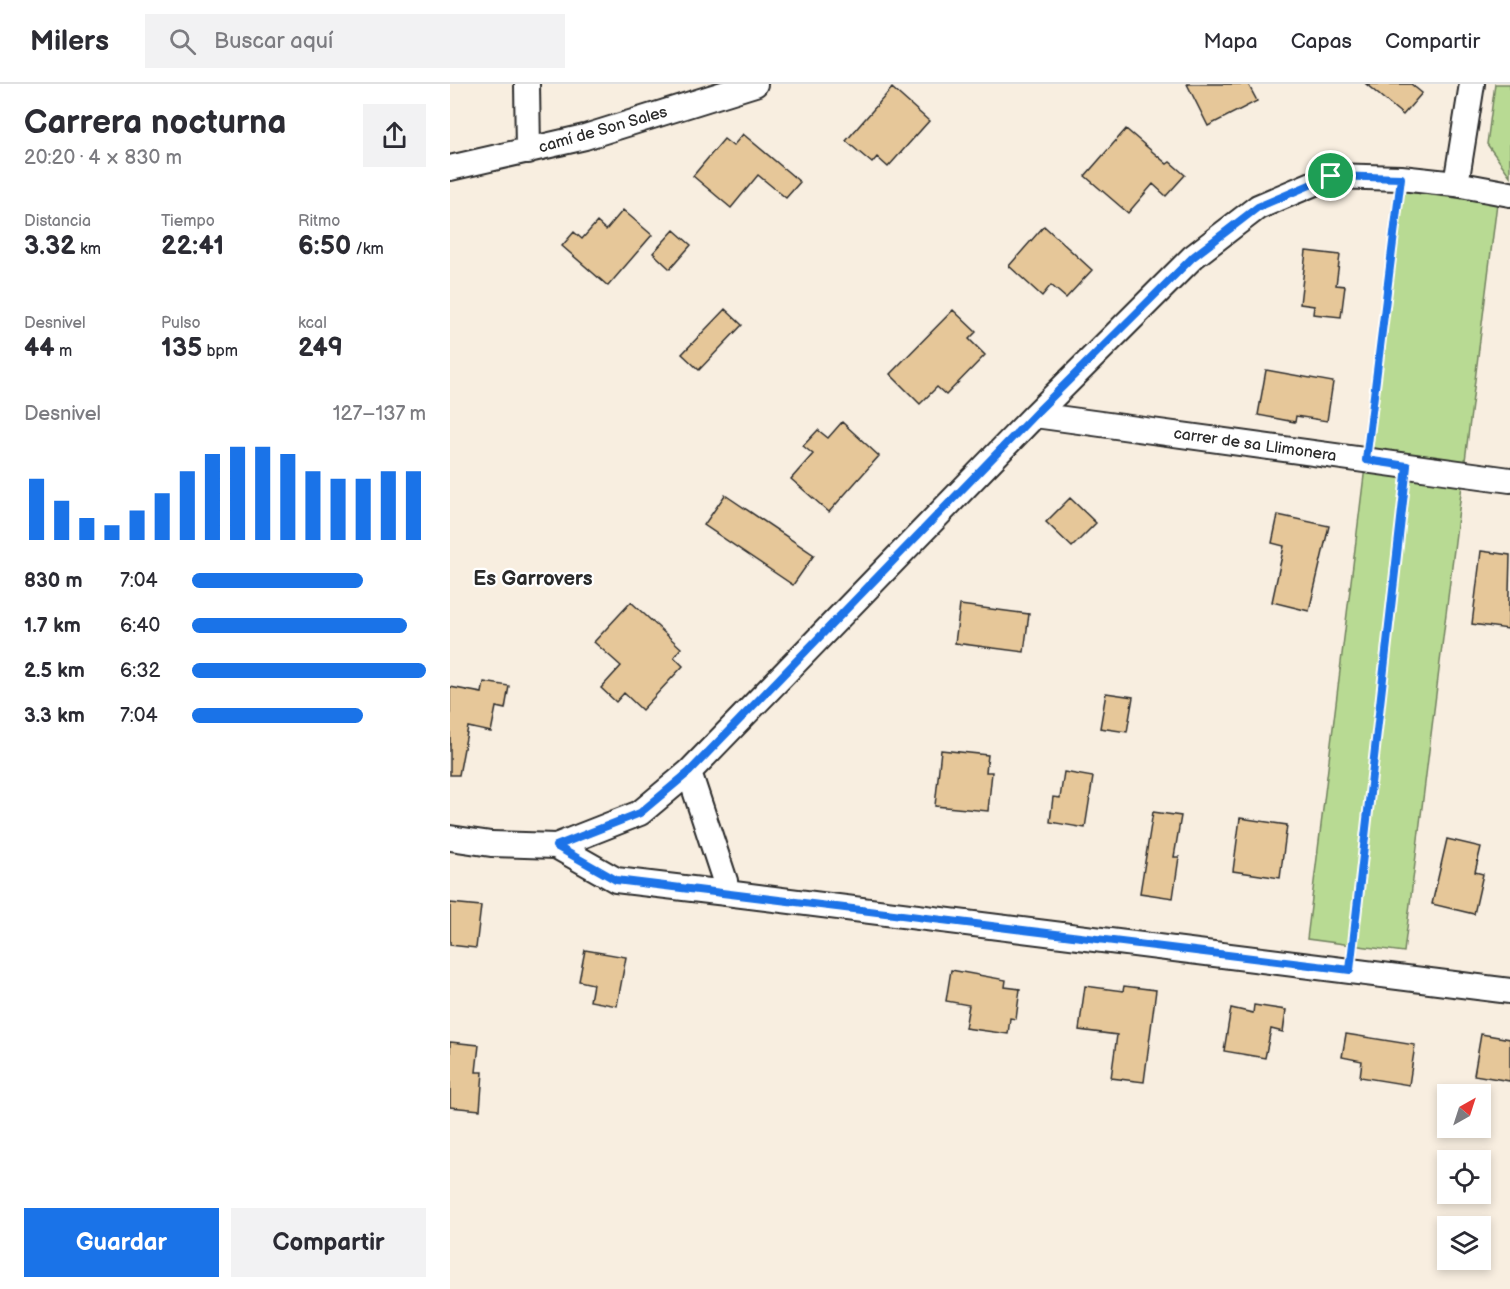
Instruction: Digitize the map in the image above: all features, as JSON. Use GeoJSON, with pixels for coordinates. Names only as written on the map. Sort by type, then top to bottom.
{"type":"FeatureCollection","features":[{"type":"Feature","properties":{"kind":"street"},"geometry":{"type":"LineString","coordinates":[[527,84],[528,151]]}},
{"type":"Feature","properties":{"kind":"street","name":"camí de Son Sales"},"geometry":{"type":"LineString","coordinates":[[450,168],[585,137],[755,84]]}},
{"type":"Feature","properties":{"kind":"street"},"geometry":{"type":"LineString","coordinates":[[1456,184],[1472,84]]}},
{"type":"Feature","properties":{"kind":"street"},"geometry":{"type":"LineString","coordinates":[[450,838],[491,844],[556,846],[640,813],[689,772],[1035,414],[1193,257],[1258,207],[1331,176],[1401,178],[1456,184],[1510,194]]}},
{"type":"Feature","properties":{"kind":"street","name":"carrer de sa Llimonera"},"geometry":{"type":"LineString","coordinates":[[1035,414],[1510,480]]}},
{"type":"Feature","properties":{"kind":"street"},"geometry":{"type":"LineString","coordinates":[[689,772],[725,881],[726,893]]}},
{"type":"Feature","properties":{"kind":"street"},"geometry":{"type":"LineString","coordinates":[[556,846],[616,880],[1510,991]]}},
{"type":"Feature","properties":{"kind":"path"},"geometry":{"type":"LineString","coordinates":[[1366,460],[1401,178]]}},
{"type":"Feature","properties":{"kind":"path"},"geometry":{"type":"LineString","coordinates":[[1350,970],[1407,466]]}},
{"type":"Feature","properties":{"kind":"green space"},"geometry":{"type":"Polygon","coordinates":[[[1495,84],[1510,84],[1510,176],[1487,144],[1495,84]]]}},
{"type":"Feature","properties":{"kind":"green space"},"geometry":{"type":"Polygon","coordinates":[[[1399,191],[1497,203],[1404,952],[1307,939],[1399,191]]]}},
{"type":"Feature","properties":{"kind":"building"},"geometry":{"type":"Polygon","coordinates":[[[1187,84],[1248,84],[1257,101],[1208,126],[1187,84]]]}},
{"type":"Feature","properties":{"kind":"building"},"geometry":{"type":"Polygon","coordinates":[[[1366,84],[1411,84],[1422,93],[1403,115],[1366,84]]]}},
{"type":"Feature","properties":{"kind":"building"},"geometry":{"type":"Polygon","coordinates":[[[892,88],[929,121],[888,167],[877,157],[872,163],[846,141],[892,88]]]}},
{"type":"Feature","properties":{"kind":"building"},"geometry":{"type":"Polygon","coordinates":[[[1126,129],[1167,164],[1170,162],[1185,175],[1166,196],[1153,184],[1128,213],[1085,176],[1126,129]]]}},
{"type":"Feature","properties":{"kind":"building"},"geometry":{"type":"Polygon","coordinates":[[[743,134],[800,182],[786,198],[758,175],[731,208],[693,176],[724,139],[733,146],[743,134]]]}},
{"type":"Feature","properties":{"kind":"building"},"geometry":{"type":"Polygon","coordinates":[[[623,210],[652,235],[608,286],[562,246],[574,232],[582,239],[597,222],[606,230],[623,210]]]}},
{"type":"Feature","properties":{"kind":"building"},"geometry":{"type":"Polygon","coordinates":[[[1044,226],[1092,270],[1066,298],[1051,285],[1042,296],[1009,266],[1044,226]]]}},
{"type":"Feature","properties":{"kind":"building"},"geometry":{"type":"Polygon","coordinates":[[[674,230],[691,245],[670,269],[653,253],[674,230]]]}},
{"type":"Feature","properties":{"kind":"building"},"geometry":{"type":"Polygon","coordinates":[[[1306,251],[1340,255],[1336,285],[1345,286],[1341,317],[1313,314],[1314,306],[1300,304],[1306,251]]]}},
{"type":"Feature","properties":{"kind":"building"},"geometry":{"type":"Polygon","coordinates":[[[725,309],[742,325],[699,370],[682,354],[725,309]]]}},
{"type":"Feature","properties":{"kind":"building"},"geometry":{"type":"Polygon","coordinates":[[[953,310],[976,332],[969,339],[985,355],[946,395],[937,387],[920,404],[890,374],[953,310]]]}},
{"type":"Feature","properties":{"kind":"building"},"geometry":{"type":"Polygon","coordinates":[[[1266,370],[1333,382],[1327,421],[1296,416],[1295,422],[1258,415],[1266,370]]]}},
{"type":"Feature","properties":{"kind":"building"},"geometry":{"type":"Polygon","coordinates":[[[842,422],[879,456],[829,512],[791,479],[813,454],[803,446],[818,430],[828,438],[842,422]]]}},
{"type":"Feature","properties":{"kind":"building"},"geometry":{"type":"Polygon","coordinates":[[[725,495],[814,555],[793,585],[704,525],[725,495]]]}},
{"type":"Feature","properties":{"kind":"building"},"geometry":{"type":"Polygon","coordinates":[[[1070,498],[1096,523],[1072,547],[1046,522],[1070,498]]]}},
{"type":"Feature","properties":{"kind":"building"},"geometry":{"type":"Polygon","coordinates":[[[1278,515],[1329,526],[1309,611],[1272,602],[1284,546],[1272,543],[1278,515]]]}},
{"type":"Feature","properties":{"kind":"building"},"geometry":{"type":"Polygon","coordinates":[[[1481,551],[1510,555],[1508,629],[1472,624],[1481,551]]]}},
{"type":"Feature","properties":{"kind":"building"},"geometry":{"type":"Polygon","coordinates":[[[631,602],[681,648],[674,657],[683,666],[642,710],[624,693],[616,702],[601,688],[621,666],[594,642],[631,602]]]}},
{"type":"Feature","properties":{"kind":"building"},"geometry":{"type":"Polygon","coordinates":[[[960,605],[1029,614],[1024,652],[955,643],[960,605]]]}},
{"type":"Feature","properties":{"kind":"building"},"geometry":{"type":"Polygon","coordinates":[[[484,682],[509,686],[505,709],[496,707],[491,732],[468,727],[459,775],[450,775],[450,687],[482,693],[484,682]]]}},
{"type":"Feature","properties":{"kind":"building"},"geometry":{"type":"Polygon","coordinates":[[[1106,693],[1133,697],[1127,732],[1100,728],[1106,693]]]}},
{"type":"Feature","properties":{"kind":"building"},"geometry":{"type":"Polygon","coordinates":[[[941,750],[988,755],[986,772],[992,772],[988,811],[935,806],[941,750]]]}},
{"type":"Feature","properties":{"kind":"building"},"geometry":{"type":"Polygon","coordinates":[[[1064,772],[1093,777],[1085,828],[1050,822],[1053,797],[1060,798],[1064,772]]]}},
{"type":"Feature","properties":{"kind":"building"},"geometry":{"type":"Polygon","coordinates":[[[1153,812],[1181,816],[1174,857],[1179,857],[1173,898],[1140,893],[1153,812]]]}},
{"type":"Feature","properties":{"kind":"building"},"geometry":{"type":"Polygon","coordinates":[[[1240,818],[1287,825],[1280,878],[1233,871],[1240,818]]]}},
{"type":"Feature","properties":{"kind":"building"},"geometry":{"type":"Polygon","coordinates":[[[1447,839],[1481,847],[1475,872],[1483,874],[1474,914],[1432,904],[1447,839]]]}},
{"type":"Feature","properties":{"kind":"building"},"geometry":{"type":"Polygon","coordinates":[[[450,903],[481,906],[476,948],[450,945],[450,903]]]}},
{"type":"Feature","properties":{"kind":"building"},"geometry":{"type":"Polygon","coordinates":[[[585,950],[626,957],[617,1006],[590,1001],[593,984],[579,981],[585,950]]]}},
{"type":"Feature","properties":{"kind":"building"},"geometry":{"type":"Polygon","coordinates":[[[951,970],[1006,980],[1005,987],[1020,989],[1016,1019],[1010,1018],[1008,1034],[965,1028],[969,1005],[946,1001],[951,970]]]}},
{"type":"Feature","properties":{"kind":"building"},"geometry":{"type":"Polygon","coordinates":[[[1085,986],[1123,991],[1124,986],[1156,990],[1144,1082],[1111,1078],[1117,1035],[1079,1030],[1085,986]]]}},
{"type":"Feature","properties":{"kind":"building"},"geometry":{"type":"Polygon","coordinates":[[[1254,1005],[1286,1010],[1283,1032],[1271,1029],[1265,1058],[1224,1051],[1231,1008],[1253,1013],[1254,1005]]]}},
{"type":"Feature","properties":{"kind":"building"},"geometry":{"type":"Polygon","coordinates":[[[1346,1034],[1415,1045],[1409,1085],[1360,1077],[1362,1061],[1342,1057],[1346,1034]]]}},
{"type":"Feature","properties":{"kind":"building"},"geometry":{"type":"Polygon","coordinates":[[[1481,1034],[1510,1039],[1510,1081],[1474,1075],[1481,1034]]]}},
{"type":"Feature","properties":{"kind":"building"},"geometry":{"type":"Polygon","coordinates":[[[450,1042],[479,1045],[476,1072],[483,1072],[480,1110],[450,1107],[450,1042]]]}},
{"type":"Feature","properties":{"kind":"district","name":"Es Garrovers"},"geometry":{"type":"Point","coordinates":[533,579]}},
{"type":"Feature","properties":{"kind":"route"},"geometry":{"type":"LineString","coordinates":[[1331,176],[1401,178],[1366,460],[1407,466],[1350,970],[616,880],[556,846],[640,813],[689,772],[1035,414],[1193,257],[1258,207],[1331,176]]}}]}
